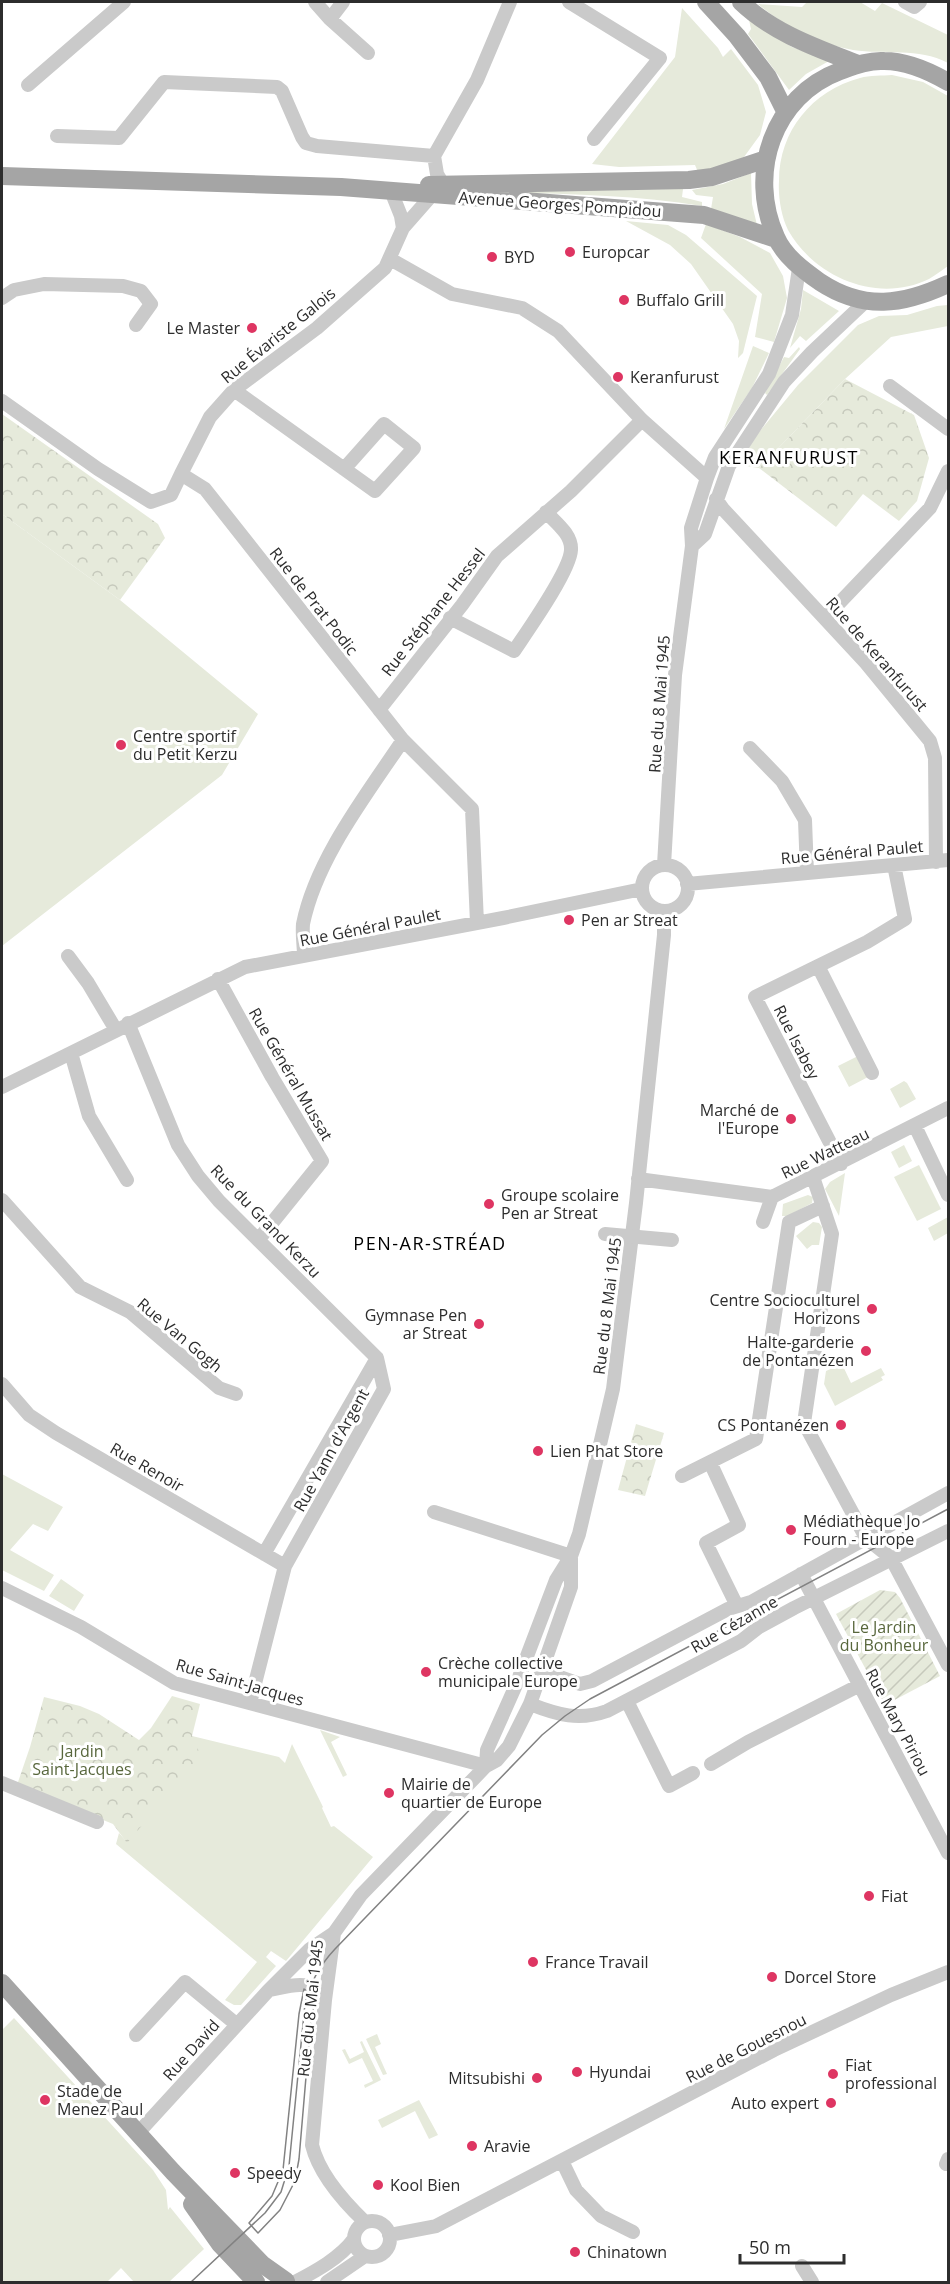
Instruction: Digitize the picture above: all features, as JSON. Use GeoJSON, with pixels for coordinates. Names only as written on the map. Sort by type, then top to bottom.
{"type":"FeatureCollection","features":[{"type":"Feature","properties":{"kind":"main road"},"geometry":{"type":"LineString","coordinates":[[706,2],[737,36],[768,77],[786,113]]}},
{"type":"Feature","properties":{"kind":"main road"},"geometry":{"type":"LineString","coordinates":[[741,2],[764,21],[783,32],[858,64]]}},
{"type":"Feature","properties":{"kind":"main road"},"geometry":{"type":"LineString","coordinates":[[948,82],[908,64],[884,61],[858,64],[822,78],[804,91],[773,134],[766,159],[763,186],[768,214],[776,239],[799,268],[830,289],[865,302],[895,301],[923,296],[948,284]]}},
{"type":"Feature","properties":{"kind":"main road","name":"Avenue Georges Pompidou"},"geometry":{"type":"LineString","coordinates":[[341,187],[391,191],[688,180],[712,177],[766,159]]}},
{"type":"Feature","properties":{"kind":"main road","name":"Avenue Georges Pompidou"},"geometry":{"type":"LineString","coordinates":[[3,176],[437,190],[704,215],[776,239]]}},
{"type":"Feature","properties":{"kind":"main road"},"geometry":{"type":"LineString","coordinates":[[2,1983],[173,2172],[262,2264],[288,2282]]}},
{"type":"Feature","properties":{"kind":"main road"},"geometry":{"type":"LineString","coordinates":[[173,2172],[220,2244],[256,2283]]}},
{"type":"Feature","properties":{"kind":"street"},"geometry":{"type":"LineString","coordinates":[[28,85],[124,2]]}},
{"type":"Feature","properties":{"kind":"street"},"geometry":{"type":"LineString","coordinates":[[315,2],[330,19],[368,53]]}},
{"type":"Feature","properties":{"kind":"street"},"geometry":{"type":"LineString","coordinates":[[330,19],[343,2]]}},
{"type":"Feature","properties":{"kind":"street"},"geometry":{"type":"LineString","coordinates":[[437,190],[434,156],[477,80],[510,2]]}},
{"type":"Feature","properties":{"kind":"street"},"geometry":{"type":"LineString","coordinates":[[569,2],[660,58],[594,139]]}},
{"type":"Feature","properties":{"kind":"street"},"geometry":{"type":"LineString","coordinates":[[905,2],[914,7],[920,2]]}},
{"type":"Feature","properties":{"kind":"street"},"geometry":{"type":"LineString","coordinates":[[57,136],[119,138],[164,82],[277,87],[282,91],[306,143],[317,146],[434,156]]}},
{"type":"Feature","properties":{"kind":"street","name":"Rue Évariste Galois"},"geometry":{"type":"LineString","coordinates":[[181,474],[210,417],[234,390],[317,328],[385,268],[403,228],[437,190]]}},
{"type":"Feature","properties":{"kind":"street"},"geometry":{"type":"LineString","coordinates":[[391,191],[403,228]]}},
{"type":"Feature","properties":{"kind":"street"},"geometry":{"type":"LineString","coordinates":[[390,260],[452,294],[522,308],[560,333],[642,420],[707,478]]}},
{"type":"Feature","properties":{"kind":"street","name":"Rue du 8 Mai 1945"},"geometry":{"type":"LineString","coordinates":[[664,865],[675,675],[692,546],[691,528],[715,457],[770,374],[792,315],[799,268]]}},
{"type":"Feature","properties":{"kind":"street"},"geometry":{"type":"LineString","coordinates":[[2,298],[14,290],[44,284],[123,286],[141,291],[151,304],[136,325]]}},
{"type":"Feature","properties":{"kind":"street","name":"Rue du 8 Mai 1945"},"geometry":{"type":"LineString","coordinates":[[692,546],[705,534],[729,466],[751,429],[784,382],[865,302]]}},
{"type":"Feature","properties":{"kind":"street"},"geometry":{"type":"LineString","coordinates":[[890,386],[948,429]]}},
{"type":"Feature","properties":{"kind":"street"},"geometry":{"type":"LineString","coordinates":[[234,390],[344,469],[375,491],[414,448],[384,424],[344,469]]}},
{"type":"Feature","properties":{"kind":"street"},"geometry":{"type":"LineString","coordinates":[[2,401],[98,469],[150,502],[171,495],[181,474]]}},
{"type":"Feature","properties":{"kind":"street","name":"Rue Stéphane Hessel"},"geometry":{"type":"LineString","coordinates":[[379,710],[496,556],[571,491],[642,420]]}},
{"type":"Feature","properties":{"kind":"street"},"geometry":{"type":"LineString","coordinates":[[825,618],[930,508],[948,471]]}},
{"type":"Feature","properties":{"kind":"street","name":"Rue de Prat Podic"},"geometry":{"type":"LineString","coordinates":[[181,474],[205,489],[403,740],[472,809],[477,923]]}},
{"type":"Feature","properties":{"kind":"street","name":"Rue de Keranfurust"},"geometry":{"type":"LineString","coordinates":[[716,499],[866,663],[930,741],[935,758],[942,861]]}},
{"type":"Feature","properties":{"kind":"street"},"geometry":{"type":"LineString","coordinates":[[450,618],[514,651],[561,578],[571,549],[567,534],[546,512]]}},
{"type":"Feature","properties":{"kind":"street"},"geometry":{"type":"LineString","coordinates":[[304,956],[303,926],[332,847],[403,740]]}},
{"type":"Feature","properties":{"kind":"street"},"geometry":{"type":"LineString","coordinates":[[750,748],[782,781],[805,820],[807,873]]}},
{"type":"Feature","properties":{"kind":"street","name":"Rue Général Paulet"},"geometry":{"type":"LineString","coordinates":[[687,884],[942,861]]}},
{"type":"Feature","properties":{"kind":"street"},"geometry":{"type":"LineString","coordinates":[[664,865],[679,870],[687,884],[687,894],[682,903],[674,909],[664,911],[656,910],[648,905],[642,889],[643,880],[648,873],[655,867],[664,865]]}},
{"type":"Feature","properties":{"kind":"street","name":"Rue Isabey"},"geometry":{"type":"LineString","coordinates":[[841,1164],[755,998],[867,942],[905,919],[894,865]]}},
{"type":"Feature","properties":{"kind":"street","name":"Rue Général Paulet"},"geometry":{"type":"LineString","coordinates":[[2,1087],[245,967],[642,889]]}},
{"type":"Feature","properties":{"kind":"street","name":"Rue du 8 Mai 1945"},"geometry":{"type":"LineString","coordinates":[[486,1766],[487,1750],[516,1685],[556,1580],[571,1556],[579,1534],[613,1389],[638,1179],[664,934],[664,911]]}},
{"type":"Feature","properties":{"kind":"street"},"geometry":{"type":"LineString","coordinates":[[68,956],[122,1026]]}},
{"type":"Feature","properties":{"kind":"street"},"geometry":{"type":"LineString","coordinates":[[818,966],[872,1073]]}},
{"type":"Feature","properties":{"kind":"street","name":"Rue Général Mussat"},"geometry":{"type":"LineString","coordinates":[[218,979],[322,1161],[259,1239]]}},
{"type":"Feature","properties":{"kind":"street","name":"Rue du Grand Kerzu"},"geometry":{"type":"LineString","coordinates":[[122,1026],[178,1145],[198,1176],[219,1201],[377,1358]]}},
{"type":"Feature","properties":{"kind":"street"},"geometry":{"type":"LineString","coordinates":[[72,1053],[89,1116],[127,1180]]}},
{"type":"Feature","properties":{"kind":"street","name":"Rue Watteau"},"geometry":{"type":"LineString","coordinates":[[638,1179],[772,1197],[948,1108]]}},
{"type":"Feature","properties":{"kind":"street"},"geometry":{"type":"LineString","coordinates":[[915,1126],[948,1195]]}},
{"type":"Feature","properties":{"kind":"street"},"geometry":{"type":"LineString","coordinates":[[813,1177],[832,1234],[804,1423],[866,1538],[891,1558],[948,1665]]}},
{"type":"Feature","properties":{"kind":"street"},"geometry":{"type":"LineString","coordinates":[[764,1222],[772,1197]]}},
{"type":"Feature","properties":{"kind":"street","name":"Rue Van Gogh"},"geometry":{"type":"LineString","coordinates":[[2,1200],[80,1287],[130,1312],[219,1388],[236,1394]]}},
{"type":"Feature","properties":{"kind":"street"},"geometry":{"type":"LineString","coordinates":[[682,1476],[756,1439],[789,1222],[823,1206]]}},
{"type":"Feature","properties":{"kind":"street"},"geometry":{"type":"LineString","coordinates":[[606,1234],[672,1240]]}},
{"type":"Feature","properties":{"kind":"street","name":"Rue Yann d'Argent"},"geometry":{"type":"LineString","coordinates":[[264,1554],[377,1358]]}},
{"type":"Feature","properties":{"kind":"street","name":"Rue Yann d'Argent"},"geometry":{"type":"LineString","coordinates":[[250,1703],[285,1566],[384,1389],[377,1358]]}},
{"type":"Feature","properties":{"kind":"street","name":"Rue Renoir"},"geometry":{"type":"LineString","coordinates":[[2,1384],[29,1415],[56,1433],[285,1566]]}},
{"type":"Feature","properties":{"kind":"street","name":"Rue Cézanne"},"geometry":{"type":"LineString","coordinates":[[710,1462],[739,1525],[706,1543],[737,1606]]}},
{"type":"Feature","properties":{"kind":"street","name":"Rue Cézanne"},"geometry":{"type":"LineString","coordinates":[[543,1671],[580,1684],[592,1681],[728,1609],[751,1602],[948,1493]]}},
{"type":"Feature","properties":{"kind":"street"},"geometry":{"type":"LineString","coordinates":[[434,1512],[571,1556]]}},
{"type":"Feature","properties":{"kind":"street","name":"Rue Cézanne"},"geometry":{"type":"LineString","coordinates":[[530,1704],[565,1716],[591,1717],[627,1701],[741,1641],[759,1627],[814,1598],[891,1558],[903,1556],[948,1531]]}},
{"type":"Feature","properties":{"kind":"street","name":"Rue du 8 Mai 1945"},"geometry":{"type":"LineString","coordinates":[[365,2222],[350,2207],[321,2168],[312,2145],[325,2000],[334,1933],[361,1895],[486,1766],[497,1760],[508,1746],[530,1704],[571,1587],[571,1556]]}},
{"type":"Feature","properties":{"kind":"street","name":"Rue Mary Piriou"},"geometry":{"type":"LineString","coordinates":[[801,1574],[948,1853]]}},
{"type":"Feature","properties":{"kind":"street","name":"Rue Saint-Jacques"},"geometry":{"type":"LineString","coordinates":[[2,1588],[81,1627],[174,1683],[486,1766]]}},
{"type":"Feature","properties":{"kind":"street"},"geometry":{"type":"LineString","coordinates":[[711,1764],[748,1742],[860,1685]]}},
{"type":"Feature","properties":{"kind":"street"},"geometry":{"type":"LineString","coordinates":[[627,1701],[669,1786],[693,1773]]}},
{"type":"Feature","properties":{"kind":"street"},"geometry":{"type":"LineString","coordinates":[[2,1783],[97,1822]]}},
{"type":"Feature","properties":{"kind":"street","name":"Rue David"},"geometry":{"type":"LineString","coordinates":[[138,2133],[268,1991],[310,1949],[334,1933]]}},
{"type":"Feature","properties":{"kind":"street","name":"Rue de Gouesnou"},"geometry":{"type":"LineString","coordinates":[[389,2235],[436,2226],[774,2050],[891,1995],[948,1972]]}},
{"type":"Feature","properties":{"kind":"street"},"geometry":{"type":"LineString","coordinates":[[136,2035],[185,1982],[236,2024]]}},
{"type":"Feature","properties":{"kind":"street"},"geometry":{"type":"LineString","coordinates":[[268,1991],[297,1984],[310,1986],[325,2000]]}},
{"type":"Feature","properties":{"kind":"street"},"geometry":{"type":"LineString","coordinates":[[562,2161],[576,2190],[601,2216],[633,2232]]}},
{"type":"Feature","properties":{"kind":"street"},"geometry":{"type":"LineString","coordinates":[[288,2282],[319,2269],[347,2248],[354,2240],[357,2229],[365,2222],[377,2222],[383,2225],[389,2235],[386,2251],[376,2257],[365,2256],[357,2249],[354,2240]]}},
{"type":"Feature","properties":{"kind":"street"},"geometry":{"type":"LineString","coordinates":[[327,2283],[365,2256]]}},
{"type":"Feature","properties":{"kind":"street"},"geometry":{"type":"LineString","coordinates":[[802,2266],[812,2283]]}},
{"type":"Feature","properties":{"kind":"green space"},"geometry":{"type":"Polygon","coordinates":[[[807,2],[860,2],[875,11],[882,3],[948,35],[948,63],[913,53],[853,50],[827,44],[790,27],[758,4],[802,7],[807,2]]]}},
{"type":"Feature","properties":{"kind":"green space"},"geometry":{"type":"Polygon","coordinates":[[[682,8],[718,48],[723,57],[731,49],[758,85],[766,112],[760,135],[744,157],[720,168],[698,172],[695,165],[619,167],[592,164],[675,57],[682,8]]]}},
{"type":"Feature","properties":{"kind":"green space"},"geometry":{"type":"Polygon","coordinates":[[[749,20],[792,47],[829,61],[806,74],[789,90],[748,34],[751,29],[749,20]]]}},
{"type":"Feature","properties":{"kind":"green space"},"geometry":{"type":"Polygon","coordinates":[[[892,75],[923,82],[948,96],[948,266],[929,279],[909,286],[889,289],[850,282],[814,261],[788,230],[782,212],[779,187],[785,146],[792,130],[813,103],[843,84],[864,77],[892,75]]]}},
{"type":"Feature","properties":{"kind":"green space"},"geometry":{"type":"Polygon","coordinates":[[[751,173],[752,204],[757,225],[711,209],[713,197],[696,195],[692,190],[723,184],[751,173]]]}},
{"type":"Feature","properties":{"kind":"green space"},"geometry":{"type":"Polygon","coordinates":[[[683,189],[682,197],[702,202],[702,206],[595,195],[414,191],[683,189]]]}},
{"type":"Feature","properties":{"kind":"green space"},"geometry":{"type":"Polygon","coordinates":[[[626,221],[668,225],[686,235],[757,296],[743,353],[738,358],[739,341],[733,324],[691,264],[670,245],[626,221]]]}},
{"type":"Feature","properties":{"kind":"green space"},"geometry":{"type":"Polygon","coordinates":[[[706,224],[740,237],[770,253],[783,276],[787,298],[774,342],[755,337],[762,294],[701,238],[706,224]]]}},
{"type":"Feature","properties":{"kind":"green space"},"geometry":{"type":"Polygon","coordinates":[[[803,290],[839,311],[806,341],[800,336],[790,348],[801,309],[803,290]]]}},
{"type":"Feature","properties":{"kind":"green space"},"geometry":{"type":"Polygon","coordinates":[[[948,305],[948,326],[891,337],[845,379],[759,468],[739,465],[755,437],[798,385],[858,325],[879,316],[907,315],[948,305]]]}},
{"type":"Feature","properties":{"kind":"green space"},"geometry":{"type":"Polygon","coordinates":[[[753,346],[769,353],[752,388],[724,429],[753,346]]]}},
{"type":"Feature","properties":{"kind":"green space"},"geometry":{"type":"Polygon","coordinates":[[[799,347],[800,349],[767,395],[765,393],[784,357],[789,358],[799,347]]]}},
{"type":"Feature","properties":{"kind":"green space"},"geometry":{"type":"Polygon","coordinates":[[[845,379],[914,415],[929,458],[917,501],[899,521],[863,494],[836,527],[759,468],[845,379]]]}},
{"type":"Feature","properties":{"kind":"green space"},"geometry":{"type":"Polygon","coordinates":[[[2,414],[158,524],[165,538],[120,600],[2,514],[2,414]]]}},
{"type":"Feature","properties":{"kind":"green space","name":"Centre sportif du Petit Kerzu"},"geometry":{"type":"Polygon","coordinates":[[[2,514],[120,600],[258,714],[222,775],[2,946],[2,514]]]}},
{"type":"Feature","properties":{"kind":"green space"},"geometry":{"type":"Polygon","coordinates":[[[858,1056],[868,1077],[849,1087],[838,1066],[858,1056]]]}},
{"type":"Feature","properties":{"kind":"green space"},"geometry":{"type":"Polygon","coordinates":[[[904,1081],[916,1099],[900,1108],[890,1089],[904,1081]]]}},
{"type":"Feature","properties":{"kind":"green space"},"geometry":{"type":"Polygon","coordinates":[[[904,1145],[912,1161],[899,1168],[891,1152],[904,1145]]]}},
{"type":"Feature","properties":{"kind":"green space"},"geometry":{"type":"Polygon","coordinates":[[[919,1165],[941,1209],[917,1221],[894,1177],[919,1165]]]}},
{"type":"Feature","properties":{"kind":"green space"},"geometry":{"type":"Polygon","coordinates":[[[845,1173],[839,1216],[825,1189],[830,1182],[845,1173]]]}},
{"type":"Feature","properties":{"kind":"green space"},"geometry":{"type":"Polygon","coordinates":[[[808,1195],[813,1197],[812,1203],[788,1216],[782,1216],[783,1204],[808,1195]]]}},
{"type":"Feature","properties":{"kind":"green space"},"geometry":{"type":"Polygon","coordinates":[[[948,1217],[948,1233],[934,1241],[928,1228],[948,1217]]]}},
{"type":"Feature","properties":{"kind":"green space"},"geometry":{"type":"Polygon","coordinates":[[[813,1222],[819,1223],[822,1227],[819,1245],[812,1245],[807,1249],[796,1236],[813,1222]]]}},
{"type":"Feature","properties":{"kind":"green space"},"geometry":{"type":"Polygon","coordinates":[[[842,1364],[851,1383],[881,1368],[885,1375],[881,1377],[883,1380],[835,1406],[824,1384],[826,1371],[842,1364]]]}},
{"type":"Feature","properties":{"kind":"green space"},"geometry":{"type":"Polygon","coordinates":[[[636,1424],[664,1433],[645,1496],[618,1490],[636,1424]]]}},
{"type":"Feature","properties":{"kind":"green space"},"geometry":{"type":"Polygon","coordinates":[[[2,1474],[63,1507],[48,1531],[33,1524],[10,1550],[54,1575],[44,1591],[2,1570],[2,1474]]]}},
{"type":"Feature","properties":{"kind":"green space"},"geometry":{"type":"Polygon","coordinates":[[[61,1579],[84,1595],[74,1611],[49,1596],[61,1579]]]}},
{"type":"Feature","properties":{"kind":"green space","name":"Le Jardin du Bonheur"},"geometry":{"type":"Polygon","coordinates":[[[880,1590],[895,1592],[900,1598],[940,1676],[885,1705],[836,1614],[880,1590]]]}},
{"type":"Feature","properties":{"kind":"green space","name":"Jardin Saint-Jacques"},"geometry":{"type":"Polygon","coordinates":[[[172,1696],[200,1704],[192,1736],[201,1756],[127,1843],[113,1824],[17,1785],[44,1697],[80,1706],[99,1714],[139,1740],[151,1728],[172,1696]]]}},
{"type":"Feature","properties":{"kind":"green space"},"geometry":{"type":"Polygon","coordinates":[[[320,1730],[340,1737],[331,1742],[347,1775],[343,1777],[320,1730]]]}},
{"type":"Feature","properties":{"kind":"green space"},"geometry":{"type":"Polygon","coordinates":[[[192,1736],[279,1757],[285,1763],[292,1744],[331,1827],[334,1826],[373,1857],[286,1961],[271,1951],[266,1957],[276,1966],[241,2005],[234,2005],[225,2000],[257,1962],[116,1844],[119,1833],[127,1842],[192,1736]]]}},
{"type":"Feature","properties":{"kind":"green space","name":"Stade de Menez Paul"},"geometry":{"type":"Polygon","coordinates":[[[14,2018],[153,2170],[166,2190],[168,2210],[170,2207],[204,2249],[169,2282],[134,2282],[121,2268],[107,2282],[2,2282],[2,2030],[14,2018]]]}},
{"type":"Feature","properties":{"kind":"green space"},"geometry":{"type":"Polygon","coordinates":[[[377,2034],[381,2044],[375,2047],[387,2074],[383,2075],[366,2039],[377,2034]]]}},
{"type":"Feature","properties":{"kind":"green space"},"geometry":{"type":"Polygon","coordinates":[[[362,2041],[381,2080],[365,2088],[364,2085],[373,2081],[362,2058],[349,2064],[342,2050],[345,2049],[350,2059],[364,2052],[360,2042],[362,2041]]]}},
{"type":"Feature","properties":{"kind":"green space"},"geometry":{"type":"Polygon","coordinates":[[[419,2100],[438,2135],[429,2139],[415,2111],[382,2128],[378,2120],[419,2100]]]}},
{"type":"Feature","properties":{"kind":"tram line"},"geometry":{"type":"LineString","coordinates":[[191,2282],[265,2213],[281,2192],[289,2166],[305,2004],[320,1968],[335,1949],[542,1735],[590,1699],[948,1509]]}},
{"type":"Feature","properties":{"kind":"tram line"},"geometry":{"type":"LineString","coordinates":[[304,1989],[315,1998],[295,2181],[280,2210],[258,2233],[249,2223],[272,2196],[283,2170],[299,2014],[304,1989]]}},
{"type":"Feature","properties":{"kind":"place","name":"Europcar"},"geometry":{"type":"Point","coordinates":[570,252]}},
{"type":"Feature","properties":{"kind":"place","name":"BYD"},"geometry":{"type":"Point","coordinates":[492,257]}},
{"type":"Feature","properties":{"kind":"place","name":"Buffalo Grill"},"geometry":{"type":"Point","coordinates":[624,300]}},
{"type":"Feature","properties":{"kind":"place","name":"Le Master"},"geometry":{"type":"Point","coordinates":[252,328]}},
{"type":"Feature","properties":{"kind":"place","name":"Keranfurust"},"geometry":{"type":"Point","coordinates":[618,377]}},
{"type":"Feature","properties":{"kind":"place","name":"Centre sportif du Petit Kerzu"},"geometry":{"type":"Point","coordinates":[121,745]}},
{"type":"Feature","properties":{"kind":"place","name":"Pen ar Streat"},"geometry":{"type":"Point","coordinates":[569,920]}},
{"type":"Feature","properties":{"kind":"place","name":"Marché de l'Europe"},"geometry":{"type":"Point","coordinates":[791,1119]}},
{"type":"Feature","properties":{"kind":"place","name":"Groupe scolaire Pen ar Streat"},"geometry":{"type":"Point","coordinates":[489,1204]}},
{"type":"Feature","properties":{"kind":"place","name":"Centre Socioculturel Horizons"},"geometry":{"type":"Point","coordinates":[872,1309]}},
{"type":"Feature","properties":{"kind":"place","name":"Gymnase Pen ar Streat"},"geometry":{"type":"Point","coordinates":[479,1324]}},
{"type":"Feature","properties":{"kind":"place","name":"Halte-garderie de Pontanézen"},"geometry":{"type":"Point","coordinates":[866,1351]}},
{"type":"Feature","properties":{"kind":"place","name":"CS Pontanézen"},"geometry":{"type":"Point","coordinates":[841,1425]}},
{"type":"Feature","properties":{"kind":"place","name":"Lien Phat Store"},"geometry":{"type":"Point","coordinates":[538,1451]}},
{"type":"Feature","properties":{"kind":"place","name":"Médiathèque Jo Fourn - Europe"},"geometry":{"type":"Point","coordinates":[791,1530]}},
{"type":"Feature","properties":{"kind":"place","name":"Crèche collective municipale Europe"},"geometry":{"type":"Point","coordinates":[426,1672]}},
{"type":"Feature","properties":{"kind":"place","name":"Mairie de quartier de Europe"},"geometry":{"type":"Point","coordinates":[389,1793]}},
{"type":"Feature","properties":{"kind":"place","name":"Fiat"},"geometry":{"type":"Point","coordinates":[869,1896]}},
{"type":"Feature","properties":{"kind":"place","name":"France Travail"},"geometry":{"type":"Point","coordinates":[533,1962]}},
{"type":"Feature","properties":{"kind":"place","name":"Dorcel Store"},"geometry":{"type":"Point","coordinates":[772,1977]}},
{"type":"Feature","properties":{"kind":"place","name":"Hyundai"},"geometry":{"type":"Point","coordinates":[577,2072]}},
{"type":"Feature","properties":{"kind":"place","name":"Fiat professional"},"geometry":{"type":"Point","coordinates":[833,2074]}},
{"type":"Feature","properties":{"kind":"place","name":"Mitsubishi"},"geometry":{"type":"Point","coordinates":[537,2078]}},
{"type":"Feature","properties":{"kind":"place","name":"Stade de Menez Paul"},"geometry":{"type":"Point","coordinates":[45,2100]}},
{"type":"Feature","properties":{"kind":"place","name":"Auto expert"},"geometry":{"type":"Point","coordinates":[831,2103]}},
{"type":"Feature","properties":{"kind":"place","name":"Aravie"},"geometry":{"type":"Point","coordinates":[472,2146]}},
{"type":"Feature","properties":{"kind":"place","name":"Speedy"},"geometry":{"type":"Point","coordinates":[235,2173]}},
{"type":"Feature","properties":{"kind":"place","name":"Kool Bien"},"geometry":{"type":"Point","coordinates":[378,2185]}},
{"type":"Feature","properties":{"kind":"place","name":"Chinatown"},"geometry":{"type":"Point","coordinates":[575,2252]}},
{"type":"Feature","properties":{"kind":"district","name":"KERANFURUST"},"geometry":{"type":"Point","coordinates":[789,457]}},
{"type":"Feature","properties":{"kind":"district","name":"PEN-AR-STRÉAD"},"geometry":{"type":"Point","coordinates":[430,1243]}}]}
